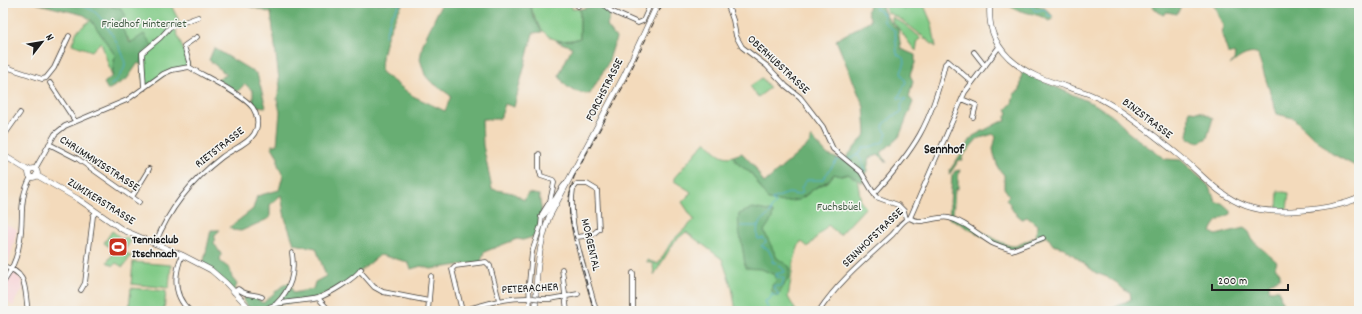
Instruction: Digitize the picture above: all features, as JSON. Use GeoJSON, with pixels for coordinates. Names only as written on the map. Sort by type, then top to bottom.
{"type":"FeatureCollection","features":[{"type":"Feature","properties":{"kind":"main road","name":"FORCHSTRASSE"},"geometry":{"type":"LineString","coordinates":[[536,311],[536,277],[540,247],[549,217],[617,90],[658,3]]}},
{"type":"Feature","properties":{"kind":"main road","name":"BINZSTRASSE"},"geometry":{"type":"LineString","coordinates":[[990,3],[990,27],[999,47],[1015,63],[1035,77],[1053,84],[1088,93],[1113,106],[1173,151],[1220,192],[1235,201],[1253,208],[1269,211],[1325,207],[1348,203],[1359,198]]}},
{"type":"Feature","properties":{"kind":"main road"},"geometry":{"type":"LineString","coordinates":[[4,157],[29,170],[35,169],[34,176],[28,174],[29,170]]}},
{"type":"Feature","properties":{"kind":"main road","name":"ZUMIKERSTRASSE"},"geometry":{"type":"LineString","coordinates":[[34,176],[78,199],[123,230],[182,255],[214,273],[252,311]]}},
{"type":"Feature","properties":{"kind":"street"},"geometry":{"type":"LineString","coordinates":[[575,3],[578,6],[580,3]]}},
{"type":"Feature","properties":{"kind":"street"},"geometry":{"type":"LineString","coordinates":[[602,3],[611,11],[637,23],[642,22],[652,3]]}},
{"type":"Feature","properties":{"kind":"street","name":"OBERHUBSTRASSE"},"geometry":{"type":"LineString","coordinates":[[727,3],[733,20],[736,36],[742,47],[767,66],[786,86],[800,97],[823,127],[833,149],[861,172],[874,194]]}},
{"type":"Feature","properties":{"kind":"street"},"geometry":{"type":"LineString","coordinates":[[144,88],[143,52],[170,27],[198,16]]}},
{"type":"Feature","properties":{"kind":"street"},"geometry":{"type":"LineString","coordinates":[[3,66],[42,79],[46,78],[54,68],[69,36]]}},
{"type":"Feature","properties":{"kind":"street"},"geometry":{"type":"LineString","coordinates":[[35,169],[55,134],[75,121],[138,94],[144,88],[168,72],[189,67],[184,46],[197,37]]}},
{"type":"Feature","properties":{"kind":"street","name":"SENNHOFSTRASSE"},"geometry":{"type":"LineString","coordinates":[[819,311],[856,267],[908,218],[962,99],[972,82],[999,47]]}},
{"type":"Feature","properties":{"kind":"street"},"geometry":{"type":"LineString","coordinates":[[974,52],[985,66]]}},
{"type":"Feature","properties":{"kind":"street"},"geometry":{"type":"LineString","coordinates":[[972,82],[948,61],[945,64],[934,103],[923,130],[905,158],[874,194],[876,197],[898,204],[908,218],[923,221],[941,217],[949,218],[960,222],[992,242],[1012,250],[1043,238]]}},
{"type":"Feature","properties":{"kind":"street","name":"RIETSTRASSE"},"geometry":{"type":"LineString","coordinates":[[155,244],[170,214],[194,182],[222,157],[248,140],[256,130],[257,118],[250,104],[189,67]]}},
{"type":"Feature","properties":{"kind":"street"},"geometry":{"type":"LineString","coordinates":[[50,83],[75,121]]}},
{"type":"Feature","properties":{"kind":"street"},"geometry":{"type":"LineString","coordinates":[[962,99],[976,105],[973,117]]}},
{"type":"Feature","properties":{"kind":"street"},"geometry":{"type":"LineString","coordinates":[[3,138],[20,113]]}},
{"type":"Feature","properties":{"kind":"street","name":"CHRUMMWISSTRASSE"},"geometry":{"type":"LineString","coordinates":[[49,144],[78,159],[139,202]]}},
{"type":"Feature","properties":{"kind":"street"},"geometry":{"type":"LineString","coordinates":[[530,311],[530,263],[536,236],[541,225],[541,217],[550,201],[554,183],[553,180],[541,176],[539,168],[539,154]]}},
{"type":"Feature","properties":{"kind":"street"},"geometry":{"type":"LineString","coordinates":[[132,197],[149,169]]}},
{"type":"Feature","properties":{"kind":"street"},"geometry":{"type":"LineString","coordinates":[[3,283],[12,268],[20,240],[22,197],[34,176]]}},
{"type":"Feature","properties":{"kind":"street","name":"FORCHSTRASSE"},"geometry":{"type":"LineString","coordinates":[[541,217],[546,214],[555,196],[566,183]]}},
{"type":"Feature","properties":{"kind":"street","name":"MORGENTAL"},"geometry":{"type":"LineString","coordinates":[[577,238],[595,234],[599,229],[597,190],[587,184],[577,184],[572,189],[572,194],[577,238],[596,311]]}},
{"type":"Feature","properties":{"kind":"street"},"geometry":{"type":"LineString","coordinates":[[81,290],[86,283],[93,216],[96,212]]}},
{"type":"Feature","properties":{"kind":"street"},"geometry":{"type":"LineString","coordinates":[[276,305],[290,287],[293,274],[292,253]]}},
{"type":"Feature","properties":{"kind":"street"},"geometry":{"type":"LineString","coordinates":[[182,255],[176,272],[176,284],[182,302],[190,311]]}},
{"type":"Feature","properties":{"kind":"street"},"geometry":{"type":"LineString","coordinates":[[462,311],[453,276],[452,269],[455,266],[486,262],[490,266],[500,300]]}},
{"type":"Feature","properties":{"kind":"street"},"geometry":{"type":"LineString","coordinates":[[3,266],[12,268],[23,279],[28,311]]}},
{"type":"Feature","properties":{"kind":"street"},"geometry":{"type":"LineString","coordinates":[[562,269],[567,311]]}},
{"type":"Feature","properties":{"kind":"street"},"geometry":{"type":"LineString","coordinates":[[264,311],[276,305],[318,298],[346,283],[360,270],[374,287],[383,292],[429,301]]}},
{"type":"Feature","properties":{"kind":"street"},"geometry":{"type":"LineString","coordinates":[[633,273],[633,311]]}},
{"type":"Feature","properties":{"kind":"street"},"geometry":{"type":"LineString","coordinates":[[428,311],[431,276]]}},
{"type":"Feature","properties":{"kind":"street"},"geometry":{"type":"LineString","coordinates":[[234,292],[238,289],[246,295],[258,295],[262,297]]}},
{"type":"Feature","properties":{"kind":"street","name":"PETERACHER"},"geometry":{"type":"LineString","coordinates":[[462,311],[513,297],[542,299],[578,294]]}},
{"type":"Feature","properties":{"kind":"street"},"geometry":{"type":"LineString","coordinates":[[318,298],[330,311]]}},
{"type":"Feature","properties":{"kind":"shaded area"},"geometry":{"type":"Polygon","coordinates":[[[3,223],[17,229],[9,263],[3,262],[3,223]]]}},
{"type":"Feature","properties":{"kind":"shaded area"},"geometry":{"type":"Polygon","coordinates":[[[13,271],[22,280],[23,290],[16,299],[13,307],[3,296],[3,285],[13,271]]]}},
{"type":"Feature","properties":{"kind":"green space"},"geometry":{"type":"Polygon","coordinates":[[[35,3],[104,3],[107,6],[121,8],[126,16],[118,21],[130,43],[144,34],[152,45],[143,52],[141,65],[138,63],[127,79],[108,90],[104,83],[112,76],[115,55],[91,20],[84,15],[35,3]]]}},
{"type":"Feature","properties":{"kind":"green space","name":"Friedhof Hinterriet"},"geometry":{"type":"Polygon","coordinates":[[[111,3],[170,3],[180,23],[174,25],[189,65],[172,70],[144,88],[142,56],[121,29],[111,3]]]}},
{"type":"Feature","properties":{"kind":"green space"},"geometry":{"type":"Polygon","coordinates":[[[238,3],[403,3],[394,19],[385,45],[381,62],[381,72],[413,96],[445,111],[451,96],[430,81],[425,75],[420,59],[423,43],[442,3],[530,3],[533,16],[542,32],[533,33],[514,107],[505,104],[500,119],[482,119],[483,145],[492,189],[513,193],[524,200],[528,193],[539,195],[542,213],[536,236],[523,240],[517,239],[484,252],[481,262],[431,269],[421,266],[411,269],[408,262],[380,255],[346,283],[318,298],[276,305],[264,311],[252,311],[243,301],[246,296],[252,296],[263,303],[282,286],[290,282],[293,293],[313,289],[315,282],[326,276],[316,248],[294,244],[285,218],[281,195],[270,205],[270,218],[241,231],[232,230],[230,227],[253,209],[257,196],[279,190],[283,175],[278,165],[278,157],[272,147],[272,145],[277,145],[280,112],[277,99],[280,88],[271,13],[238,3]]]}},
{"type":"Feature","properties":{"kind":"green space"},"geometry":{"type":"Polygon","coordinates":[[[530,3],[571,3],[572,9],[580,9],[580,38],[570,41],[561,41],[553,39],[547,35],[537,22],[530,3]]]}},
{"type":"Feature","properties":{"kind":"green space"},"geometry":{"type":"Polygon","coordinates":[[[870,3],[881,3],[887,18],[898,29],[901,49],[915,55],[915,63],[910,75],[913,81],[909,97],[913,102],[899,137],[881,153],[887,163],[879,155],[869,158],[867,171],[863,177],[863,183],[848,174],[841,176],[834,174],[828,181],[815,188],[799,200],[783,202],[768,200],[752,174],[737,163],[733,156],[742,153],[754,166],[764,183],[810,143],[811,137],[828,155],[844,161],[866,133],[864,107],[836,40],[871,20],[867,11],[870,3]]]}},
{"type":"Feature","properties":{"kind":"green space"},"geometry":{"type":"Polygon","coordinates":[[[883,3],[903,3],[905,10],[905,3],[923,3],[932,24],[936,47],[902,20],[887,12],[883,3]]]}},
{"type":"Feature","properties":{"kind":"green space"},"geometry":{"type":"Polygon","coordinates":[[[1007,3],[1027,3],[1038,5],[1049,12],[1053,17],[1052,20],[1049,21],[1039,16],[1016,9],[1007,3]]]}},
{"type":"Feature","properties":{"kind":"green space"},"geometry":{"type":"Polygon","coordinates":[[[1154,3],[1179,3],[1181,6],[1177,14],[1167,12],[1163,15],[1153,8],[1154,3]]]}},
{"type":"Feature","properties":{"kind":"green space"},"geometry":{"type":"Polygon","coordinates":[[[1213,3],[1359,3],[1359,168],[1331,153],[1293,118],[1277,114],[1258,55],[1247,54],[1230,65],[1234,60],[1235,54],[1228,53],[1222,35],[1223,26],[1213,3]]]}},
{"type":"Feature","properties":{"kind":"green space"},"geometry":{"type":"Polygon","coordinates":[[[598,5],[605,10],[606,8],[611,11],[607,26],[616,38],[608,63],[590,94],[575,91],[567,87],[561,80],[559,75],[572,47],[556,41],[580,38],[580,9],[598,5]]]}},
{"type":"Feature","properties":{"kind":"green space"},"geometry":{"type":"Polygon","coordinates":[[[892,17],[904,24],[921,38],[918,40],[916,51],[892,22],[892,17]]]}},
{"type":"Feature","properties":{"kind":"green space"},"geometry":{"type":"Polygon","coordinates":[[[91,20],[115,55],[112,76],[101,42],[92,51],[72,44],[77,31],[91,20]]]}},
{"type":"Feature","properties":{"kind":"green space"},"geometry":{"type":"Polygon","coordinates":[[[214,48],[257,74],[266,107],[253,106],[253,91],[245,84],[237,92],[216,79],[227,75],[209,60],[214,48]]]}},
{"type":"Feature","properties":{"kind":"green space"},"geometry":{"type":"Polygon","coordinates":[[[1022,72],[1096,105],[1117,119],[1129,133],[1165,159],[1181,160],[1208,185],[1216,202],[1222,203],[1231,211],[1231,214],[1216,223],[1211,232],[1216,235],[1244,228],[1249,232],[1253,241],[1277,262],[1275,267],[1280,273],[1280,278],[1269,283],[1269,290],[1279,290],[1284,311],[1108,311],[1131,299],[1130,292],[1124,290],[1117,283],[1107,277],[1096,273],[1064,248],[1053,245],[1047,236],[1012,250],[949,218],[952,176],[955,171],[960,170],[958,177],[958,189],[955,189],[953,215],[994,239],[1010,245],[1015,246],[1036,237],[1037,225],[1027,217],[1022,219],[1013,211],[1010,204],[1006,200],[1009,195],[1004,188],[1004,175],[998,168],[994,154],[993,149],[996,137],[993,134],[977,139],[962,157],[963,160],[959,160],[949,175],[950,170],[973,136],[1000,122],[1006,121],[1005,118],[1008,113],[1006,109],[1012,103],[1014,94],[1020,90],[1022,72]]]}},
{"type":"Feature","properties":{"kind":"green space"},"geometry":{"type":"Polygon","coordinates":[[[762,78],[770,88],[758,97],[750,86],[762,78]]]}},
{"type":"Feature","properties":{"kind":"green space"},"geometry":{"type":"Polygon","coordinates":[[[1189,111],[1201,112],[1213,118],[1207,138],[1200,142],[1188,139],[1189,111]]]}},
{"type":"Feature","properties":{"kind":"green space","name":"Fuchsbüel"},"geometry":{"type":"Polygon","coordinates":[[[706,141],[721,155],[729,157],[733,156],[737,163],[752,174],[769,200],[804,197],[815,188],[828,182],[834,174],[841,176],[848,174],[857,178],[861,202],[866,207],[840,235],[828,225],[808,247],[801,241],[794,261],[788,297],[796,311],[736,311],[732,288],[722,259],[686,232],[675,241],[654,275],[653,264],[647,262],[647,260],[658,264],[672,241],[694,220],[682,202],[691,193],[674,181],[674,178],[706,141]]]}},
{"type":"Feature","properties":{"kind":"green space"},"geometry":{"type":"Polygon","coordinates":[[[1278,191],[1289,193],[1287,209],[1277,210],[1278,191]]]}},
{"type":"Feature","properties":{"kind":"green space"},"geometry":{"type":"Polygon","coordinates":[[[753,208],[773,212],[772,219],[764,231],[777,258],[790,267],[789,277],[777,297],[772,292],[772,285],[776,281],[775,275],[761,269],[745,268],[738,219],[739,214],[753,208]]]}},
{"type":"Feature","properties":{"kind":"green space"},"geometry":{"type":"Polygon","coordinates":[[[211,230],[220,230],[215,235],[214,243],[221,254],[220,261],[230,269],[232,278],[237,284],[234,292],[203,265],[211,230]]]}},
{"type":"Feature","properties":{"kind":"green space","name":"Tennisclub Itschnach"},"geometry":{"type":"Polygon","coordinates":[[[112,231],[123,239],[125,237],[131,241],[124,251],[131,256],[123,267],[116,263],[113,266],[107,262],[115,251],[104,243],[112,231]]]}},
{"type":"Feature","properties":{"kind":"green space"},"geometry":{"type":"Polygon","coordinates":[[[133,262],[171,265],[169,288],[131,284],[133,262]]]}},
{"type":"Feature","properties":{"kind":"green space"},"geometry":{"type":"Polygon","coordinates":[[[131,288],[166,291],[164,311],[129,308],[131,288]]]}},
{"type":"Feature","properties":{"kind":"waterway"},"geometry":{"type":"LineString","coordinates":[[70,3],[80,5],[96,13],[118,45],[125,65],[120,76],[111,85]]}},
{"type":"Feature","properties":{"kind":"waterway"},"geometry":{"type":"LineString","coordinates":[[385,36],[391,16],[401,3]]}},
{"type":"Feature","properties":{"kind":"waterway"},"geometry":{"type":"LineString","coordinates":[[848,159],[858,155],[863,147],[870,147],[883,142],[887,134],[883,128],[884,124],[893,116],[902,112],[901,105],[906,99],[898,98],[906,82],[901,73],[905,62],[903,58],[897,54],[895,31],[884,22],[884,14],[876,9],[878,3]]}},
{"type":"Feature","properties":{"kind":"waterway"},"geometry":{"type":"LineString","coordinates":[[1011,3],[1013,5],[1015,3]]}},
{"type":"Feature","properties":{"kind":"waterway"},"geometry":{"type":"LineString","coordinates":[[1019,3],[1020,5],[1022,3]]}},
{"type":"Feature","properties":{"kind":"waterway"},"geometry":{"type":"LineString","coordinates":[[1025,3],[1026,6],[1031,5],[1035,11],[1045,9],[1047,15],[1052,16]]}},
{"type":"Feature","properties":{"kind":"waterway"},"geometry":{"type":"LineString","coordinates":[[858,155],[863,163],[864,172]]}},
{"type":"Feature","properties":{"kind":"waterway"},"geometry":{"type":"LineString","coordinates":[[769,311],[765,301],[770,299],[772,294],[775,296],[779,295],[773,286],[782,286],[784,277],[777,277],[776,274],[785,272],[777,263],[772,262],[773,259],[768,249],[761,246],[766,242],[763,238],[758,239],[757,231],[759,224],[770,214],[771,208],[775,205],[775,202],[772,201],[772,199],[789,193],[798,195],[803,192],[801,188],[807,180],[822,180],[838,159],[843,160]]}},
{"type":"Feature","properties":{"kind":"waterway"},"geometry":{"type":"LineString","coordinates":[[741,226],[758,226]]}},
{"type":"Feature","properties":{"kind":"railway"},"geometry":{"type":"LineString","coordinates":[[594,311],[570,219],[569,197],[574,177],[624,85],[663,3]]}},
{"type":"Feature","properties":{"kind":"place","name":"Tennisclub Itschnach"},"geometry":{"type":"Point","coordinates":[118,247]}},
{"type":"Feature","properties":{"kind":"district","name":"Sennhof"},"geometry":{"type":"Point","coordinates":[944,150]}}]}
